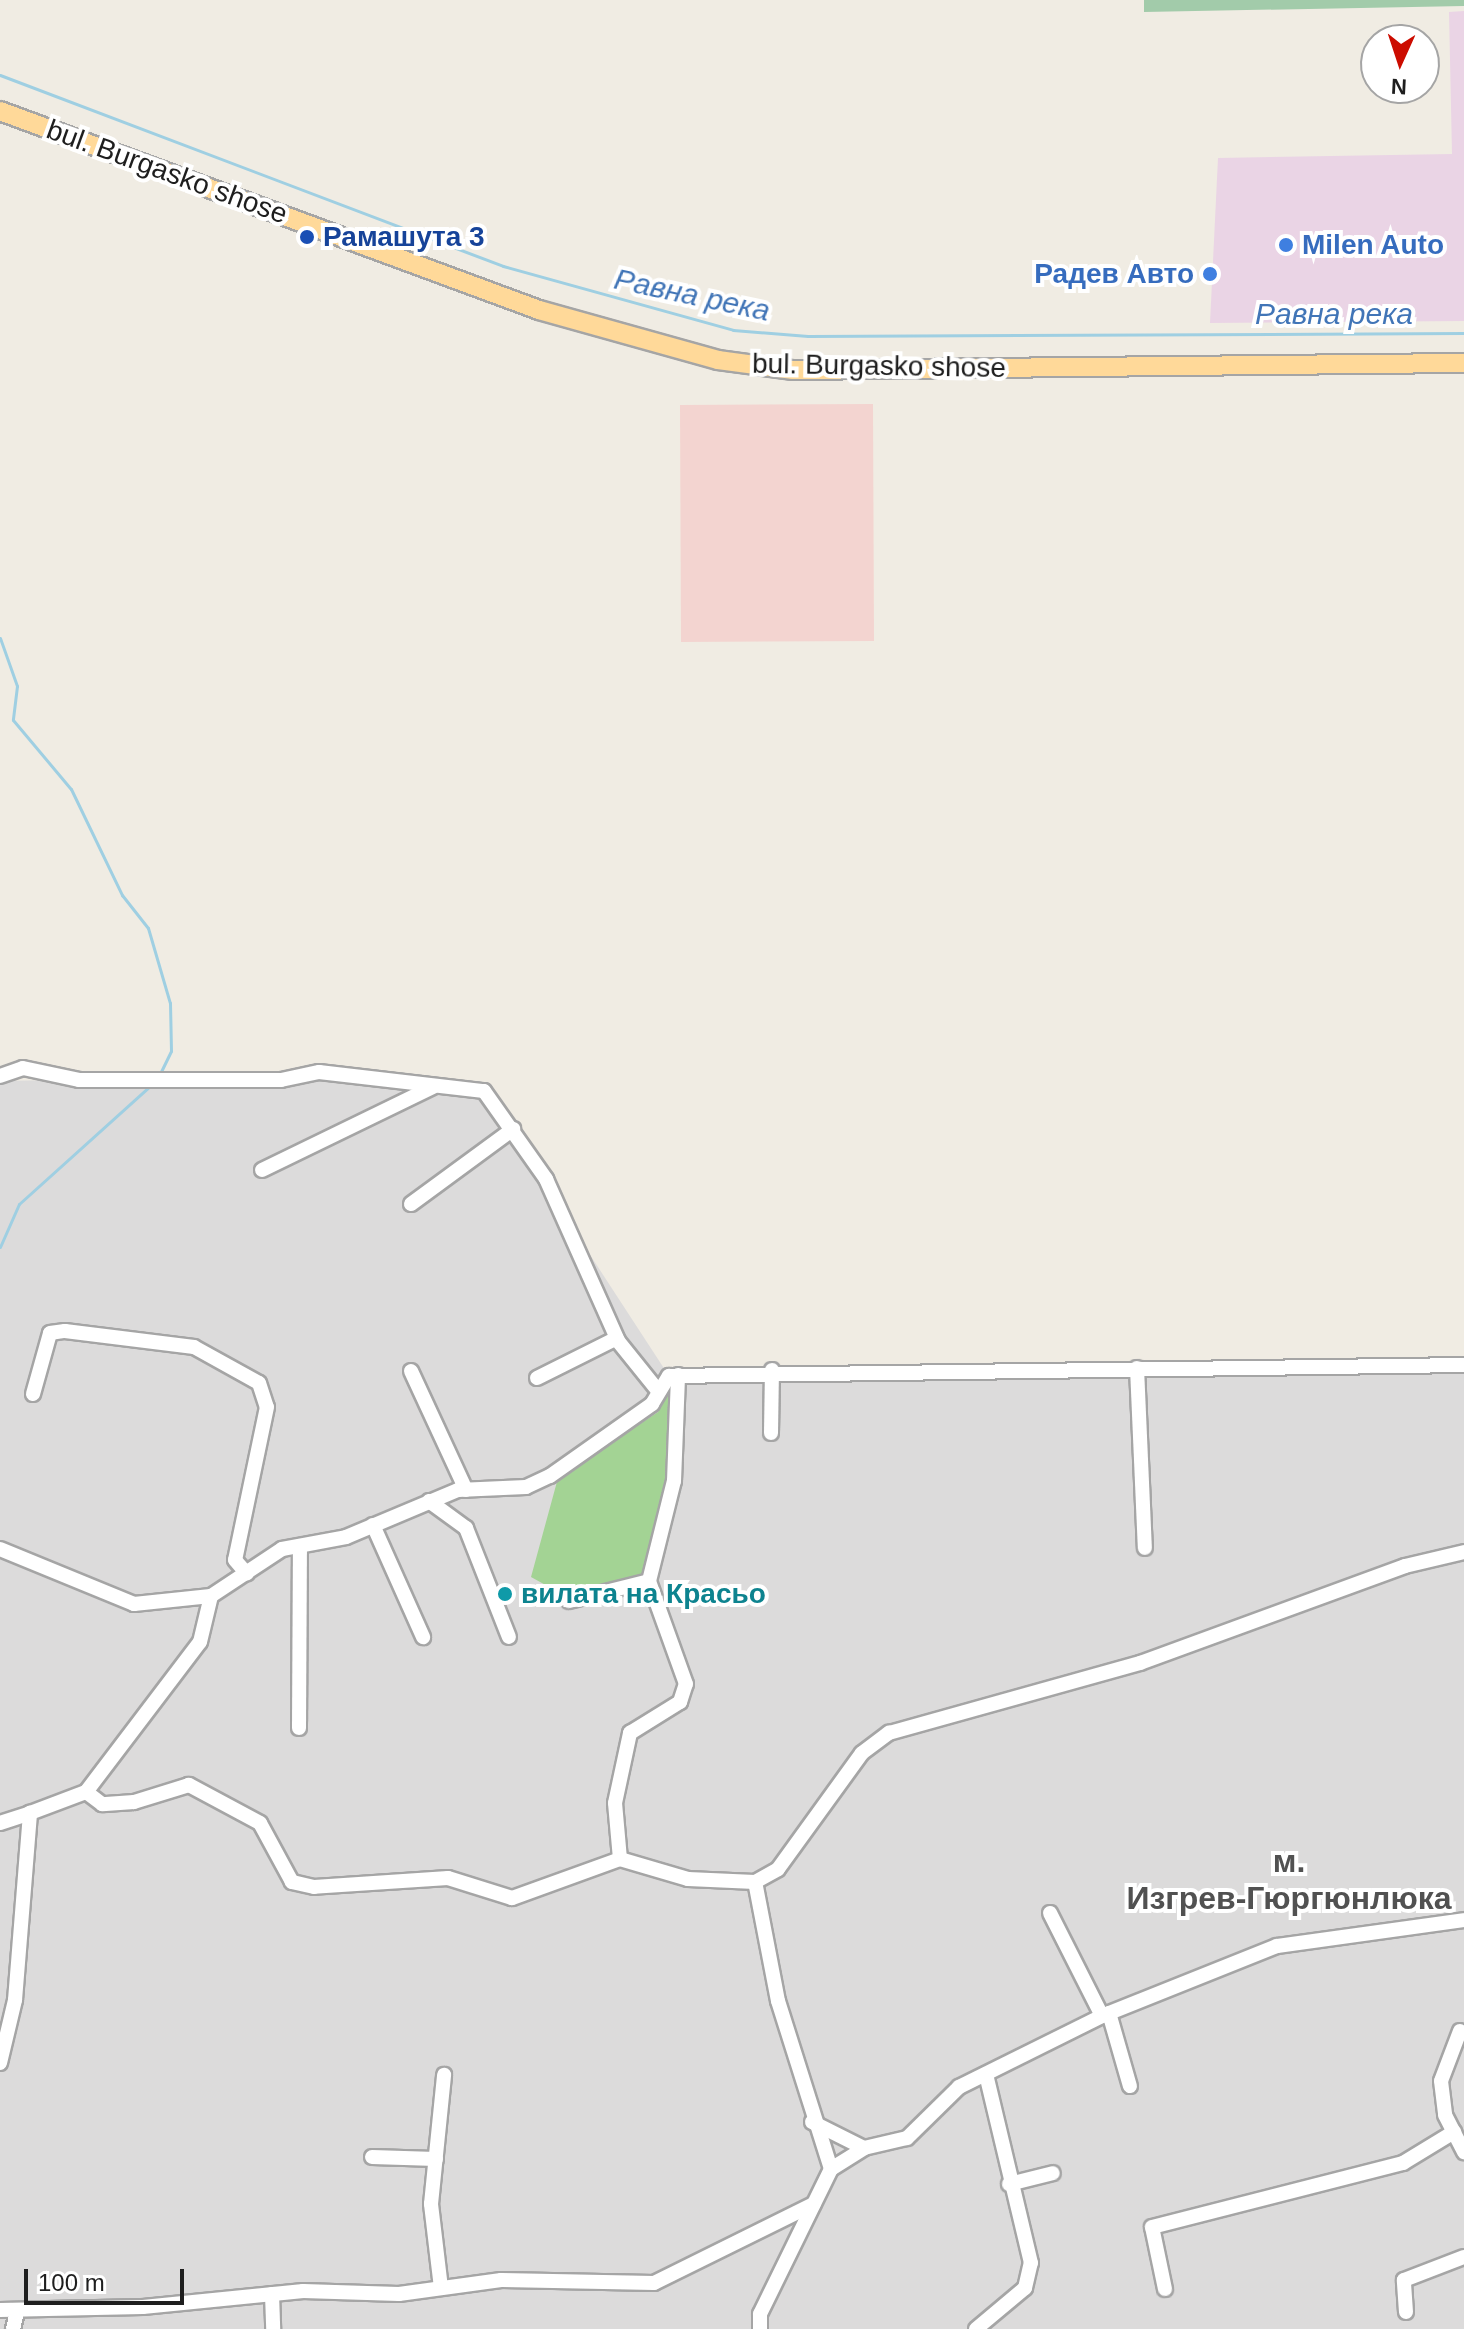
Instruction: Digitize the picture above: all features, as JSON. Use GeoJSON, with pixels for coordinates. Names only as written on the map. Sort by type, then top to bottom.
{"type":"FeatureCollection","features":[{"type":"Feature","properties":{"kind":"main road","name":"bul. Burgasko shose"},"geometry":{"type":"LineString","coordinates":[[0,111],[553,315],[718,360],[793,370],[1464,364]]}},
{"type":"Feature","properties":{"kind":"street"},"geometry":{"type":"LineString","coordinates":[[0,1076],[23,1068],[79,1080],[281,1080],[319,1072],[484,1091],[546,1179],[617,1338],[659,1392]]}},
{"type":"Feature","properties":{"kind":"street"},"geometry":{"type":"LineString","coordinates":[[262,1170],[433,1087]]}},
{"type":"Feature","properties":{"kind":"street"},"geometry":{"type":"LineString","coordinates":[[411,1204],[513,1129]]}},
{"type":"Feature","properties":{"kind":"street"},"geometry":{"type":"LineString","coordinates":[[33,1394],[50,1333],[65,1331],[194,1347],[259,1383],[267,1407],[235,1560],[247,1574]]}},
{"type":"Feature","properties":{"kind":"street"},"geometry":{"type":"LineString","coordinates":[[537,1378],[617,1338]]}},
{"type":"Feature","properties":{"kind":"street"},"geometry":{"type":"LineString","coordinates":[[0,1549],[134,1604],[211,1596],[282,1549],[373,1525],[429,1501],[466,1490],[526,1487],[550,1476],[678,1375],[772,1370],[1464,1365]]}},
{"type":"Feature","properties":{"kind":"street"},"geometry":{"type":"LineString","coordinates":[[1137,1368],[1145,1548]]}},
{"type":"Feature","properties":{"kind":"street"},"geometry":{"type":"LineString","coordinates":[[771,1433],[772,1370]]}},
{"type":"Feature","properties":{"kind":"street"},"geometry":{"type":"LineString","coordinates":[[411,1371],[466,1490]]}},
{"type":"Feature","properties":{"kind":"street"},"geometry":{"type":"LineString","coordinates":[[620,1859],[615,1803],[630,1733],[680,1702],[686,1684],[649,1581],[674,1481],[678,1375]]}},
{"type":"Feature","properties":{"kind":"street"},"geometry":{"type":"LineString","coordinates":[[429,1501],[466,1528],[509,1637]]}},
{"type":"Feature","properties":{"kind":"street"},"geometry":{"type":"LineString","coordinates":[[373,1525],[423,1637]]}},
{"type":"Feature","properties":{"kind":"street"},"geometry":{"type":"LineString","coordinates":[[299,1728],[300,1546]]}},
{"type":"Feature","properties":{"kind":"street"},"geometry":{"type":"LineString","coordinates":[[86,1792],[102,1804],[134,1802],[189,1785],[260,1823],[292,1882],[314,1887],[448,1878],[512,1898],[620,1859],[688,1879],[755,1882],[778,1869],[862,1753],[889,1733],[1140,1663],[1405,1566],[1464,1552]]}},
{"type":"Feature","properties":{"kind":"street"},"geometry":{"type":"LineString","coordinates":[[569,1601],[649,1581]]}},
{"type":"Feature","properties":{"kind":"street"},"geometry":{"type":"LineString","coordinates":[[0,1823],[86,1792],[200,1642],[211,1596]]}},
{"type":"Feature","properties":{"kind":"street"},"geometry":{"type":"LineString","coordinates":[[0,2063],[15,2000],[30,1813]]}},
{"type":"Feature","properties":{"kind":"street"},"geometry":{"type":"LineString","coordinates":[[755,1882],[812,2122],[831,2169]]}},
{"type":"Feature","properties":{"kind":"street"},"geometry":{"type":"LineString","coordinates":[[1050,1913],[1105,2014],[1130,2086]]}},
{"type":"Feature","properties":{"kind":"street"},"geometry":{"type":"LineString","coordinates":[[760,2329],[760,2314],[831,2169],[864,2148],[907,2138],[959,2087],[1105,2014],[1277,1946],[1464,1920]]}},
{"type":"Feature","properties":{"kind":"street"},"geometry":{"type":"LineString","coordinates":[[1463,2029],[1441,2081],[1454,2132],[1464,2152]]}},
{"type":"Feature","properties":{"kind":"street"},"geometry":{"type":"LineString","coordinates":[[976,2329],[1025,2288],[1031,2263],[1009,2184],[986,2074]]}},
{"type":"Feature","properties":{"kind":"street"},"geometry":{"type":"LineString","coordinates":[[441,2288],[431,2204],[444,2075]]}},
{"type":"Feature","properties":{"kind":"street"},"geometry":{"type":"LineString","coordinates":[[812,2122],[864,2148]]}},
{"type":"Feature","properties":{"kind":"street"},"geometry":{"type":"LineString","coordinates":[[1165,2289],[1152,2227],[1403,2163],[1454,2132]]}},
{"type":"Feature","properties":{"kind":"street"},"geometry":{"type":"LineString","coordinates":[[372,2157],[436,2159]]}},
{"type":"Feature","properties":{"kind":"street"},"geometry":{"type":"LineString","coordinates":[[1009,2184],[1053,2173]]}},
{"type":"Feature","properties":{"kind":"street"},"geometry":{"type":"LineString","coordinates":[[0,2310],[272,2294],[441,2288],[501,2280],[654,2283],[814,2204]]}},
{"type":"Feature","properties":{"kind":"street"},"geometry":{"type":"LineString","coordinates":[[1406,2312],[1404,2280],[1464,2257]]}},
{"type":"Feature","properties":{"kind":"street"},"geometry":{"type":"LineString","coordinates":[[272,2294],[273,2329]]}},
{"type":"Feature","properties":{"kind":"street"},"geometry":{"type":"LineString","coordinates":[[13,2329],[17,2311]]}},
{"type":"Feature","properties":{"kind":"shaded area"},"geometry":{"type":"Polygon","coordinates":[[[1464,11],[1464,321],[1210,323],[1218,158],[1452,154],[1449,12],[1464,11]]]}},
{"type":"Feature","properties":{"kind":"shaded area"},"geometry":{"type":"Polygon","coordinates":[[[873,404],[874,641],[681,642],[680,405],[873,404]]]}},
{"type":"Feature","properties":{"kind":"shaded area"},"geometry":{"type":"Polygon","coordinates":[[[319,1075],[480,1086],[669,1376],[1464,1365],[1464,2329],[0,2329],[0,1081],[319,1075]]]}},
{"type":"Feature","properties":{"kind":"green space"},"geometry":{"type":"Polygon","coordinates":[[[1144,0],[1464,0],[1464,6],[1144,12],[1144,0]]]}},
{"type":"Feature","properties":{"kind":"green space"},"geometry":{"type":"Polygon","coordinates":[[[668,1393],[668,1478],[643,1575],[560,1593],[531,1577],[558,1478],[658,1412],[668,1393]]]}},
{"type":"Feature","properties":{"kind":"waterway","name":"Равна река"},"geometry":{"type":"LineString","coordinates":[[0,75],[503,266],[733,330],[808,336],[1464,333]]}},
{"type":"Feature","properties":{"kind":"waterway"},"geometry":{"type":"LineString","coordinates":[[0,638],[17,686],[13,720],[71,789],[122,895],[148,928],[170,1003],[171,1051],[160,1074]]}},
{"type":"Feature","properties":{"kind":"waterway"},"geometry":{"type":"LineString","coordinates":[[0,1247],[19,1204],[150,1086]]}},
{"type":"Feature","properties":{"kind":"place","name":"Рамашута 3"},"geometry":{"type":"Point","coordinates":[307,237]}},
{"type":"Feature","properties":{"kind":"place","name":"Milen Auto"},"geometry":{"type":"Point","coordinates":[1286,245]}},
{"type":"Feature","properties":{"kind":"place","name":"Радев Авто"},"geometry":{"type":"Point","coordinates":[1210,274]}},
{"type":"Feature","properties":{"kind":"place","name":"вилата на Красьо"},"geometry":{"type":"Point","coordinates":[505,1594]}},
{"type":"Feature","properties":{"kind":"district","name":"м. Изгрев-Гюргюнлюка"},"geometry":{"type":"Point","coordinates":[1289,1880]}}]}
